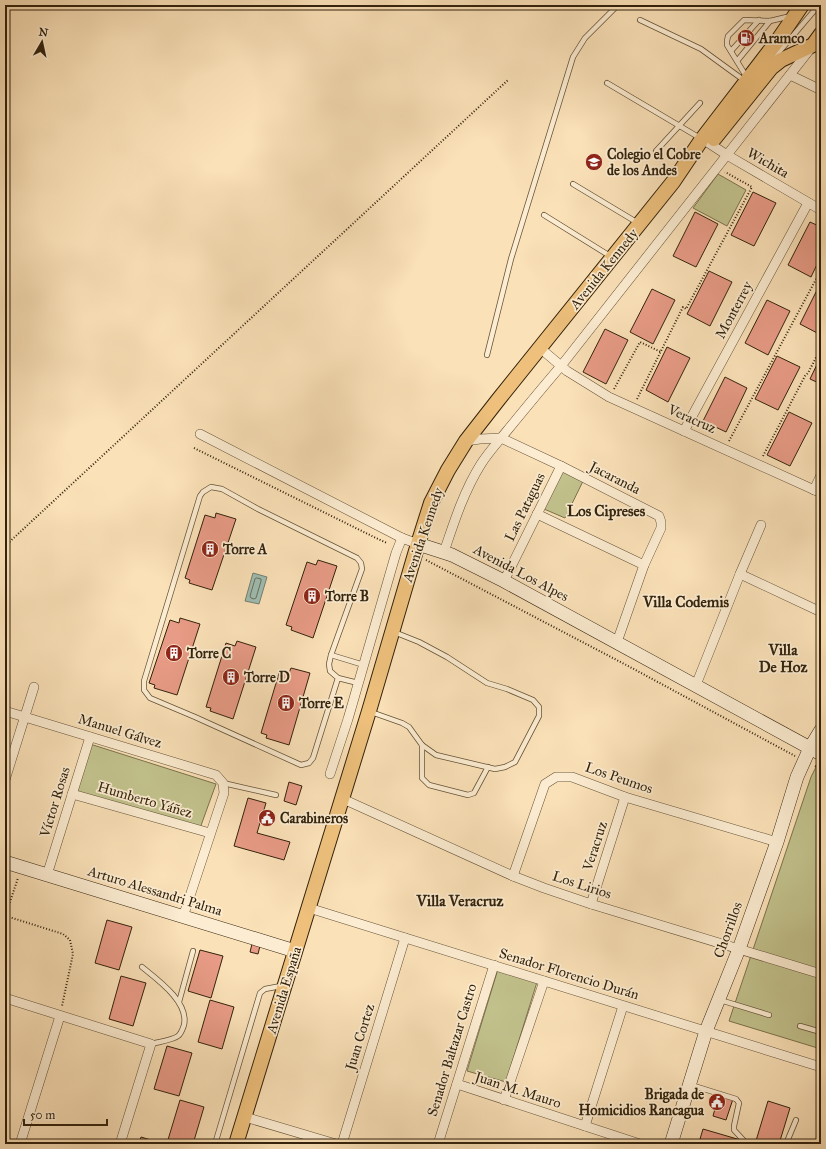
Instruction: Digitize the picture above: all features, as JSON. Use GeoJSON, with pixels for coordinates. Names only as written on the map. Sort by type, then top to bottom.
{"type":"FeatureCollection","features":[{"type":"Feature","properties":{"kind":"main road","name":"Avenida Kennedy"},"geometry":{"type":"LineString","coordinates":[[331,836],[416,549],[432,503],[448,470],[466,441],[766,65],[799,9]]}},
{"type":"Feature","properties":{"kind":"main road","name":"Avenida Kennedy"},"geometry":{"type":"LineString","coordinates":[[706,141],[747,81],[766,65],[781,60],[817,40]]}},
{"type":"Feature","properties":{"kind":"main road","name":"Avenida España"},"geometry":{"type":"LineString","coordinates":[[238,1143],[331,836]]}},
{"type":"Feature","properties":{"kind":"street","name":"Avenida Kennedy"},"geometry":{"type":"LineString","coordinates":[[444,552],[454,520],[481,464],[561,366],[817,40]]}},
{"type":"Feature","properties":{"kind":"street"},"geometry":{"type":"LineString","coordinates":[[790,76],[821,90]]}},
{"type":"Feature","properties":{"kind":"street","name":"Wichita"},"geometry":{"type":"LineString","coordinates":[[706,141],[726,155],[821,210]]}},
{"type":"Feature","properties":{"kind":"street","name":"Monterrey"},"geometry":{"type":"LineString","coordinates":[[684,431],[808,203]]}},
{"type":"Feature","properties":{"kind":"street","name":"Veracruz"},"geometry":{"type":"LineString","coordinates":[[540,348],[561,366],[610,397],[818,492],[821,475]]}},
{"type":"Feature","properties":{"kind":"street","name":"Avenida Los Alpes"},"geometry":{"type":"LineString","coordinates":[[200,434],[401,543],[416,549],[444,552],[504,581],[815,751]]}},
{"type":"Feature","properties":{"kind":"street"},"geometry":{"type":"LineString","coordinates":[[466,441],[501,438]]}},
{"type":"Feature","properties":{"kind":"street","name":"Jacaranda"},"geometry":{"type":"LineString","coordinates":[[501,438],[561,466],[659,516],[661,528],[644,565],[617,642]]}},
{"type":"Feature","properties":{"kind":"street","name":"Las Pataguas"},"geometry":{"type":"LineString","coordinates":[[504,581],[561,466]]}},
{"type":"Feature","properties":{"kind":"street"},"geometry":{"type":"LineString","coordinates":[[538,514],[644,565]]}},
{"type":"Feature","properties":{"kind":"street"},"geometry":{"type":"LineString","coordinates":[[696,685],[761,525]]}},
{"type":"Feature","properties":{"kind":"street","name":"Avenida Kennedy"},"geometry":{"type":"LineString","coordinates":[[330,774],[401,543]]}},
{"type":"Feature","properties":{"kind":"street"},"geometry":{"type":"LineString","coordinates":[[740,574],[821,612]]}},
{"type":"Feature","properties":{"kind":"street"},"geometry":{"type":"LineString","coordinates":[[364,665],[381,670]]}},
{"type":"Feature","properties":{"kind":"street"},"geometry":{"type":"LineString","coordinates":[[358,684],[375,689]]}},
{"type":"Feature","properties":{"kind":"street"},"geometry":{"type":"LineString","coordinates":[[5,780],[34,687]]}},
{"type":"Feature","properties":{"kind":"street","name":"Manuel Gálvez"},"geometry":{"type":"LineString","coordinates":[[5,711],[216,775],[223,783]]}},
{"type":"Feature","properties":{"kind":"street","name":"Chorrillos"},"geometry":{"type":"LineString","coordinates":[[671,1144],[706,1031],[739,949],[777,842],[803,760],[815,751],[821,730]]}},
{"type":"Feature","properties":{"kind":"street","name":"Víctor Rosas"},"geometry":{"type":"LineString","coordinates":[[47,875],[90,737]]}},
{"type":"Feature","properties":{"kind":"street","name":"Los Peumos"},"geometry":{"type":"LineString","coordinates":[[513,876],[545,784],[556,777],[572,777],[625,797],[777,842]]}},
{"type":"Feature","properties":{"kind":"street"},"geometry":{"type":"LineString","coordinates":[[183,917],[224,793],[223,783]]}},
{"type":"Feature","properties":{"kind":"street","name":"Humberto Yáñez"},"geometry":{"type":"LineString","coordinates":[[72,794],[210,833]]}},
{"type":"Feature","properties":{"kind":"street","name":"Veracruz"},"geometry":{"type":"LineString","coordinates":[[591,904],[625,797]]}},
{"type":"Feature","properties":{"kind":"street","name":"Los Lirios"},"geometry":{"type":"LineString","coordinates":[[343,799],[513,876],[591,904],[821,974]]}},
{"type":"Feature","properties":{"kind":"street","name":"Arturo Alessandri Palma"},"geometry":{"type":"LineString","coordinates":[[5,862],[295,951]]}},
{"type":"Feature","properties":{"kind":"street","name":"Senador Florencio Durán"},"geometry":{"type":"LineString","coordinates":[[309,908],[821,1067]]}},
{"type":"Feature","properties":{"kind":"street","name":"Juan Cortez"},"geometry":{"type":"LineString","coordinates":[[342,1144],[405,938]]}},
{"type":"Feature","properties":{"kind":"street","name":"Senador Baltazar Castro"},"geometry":{"type":"LineString","coordinates":[[438,1144],[494,965]]}},
{"type":"Feature","properties":{"kind":"street"},"geometry":{"type":"LineString","coordinates":[[504,1100],[544,981]]}},
{"type":"Feature","properties":{"kind":"street"},"geometry":{"type":"LineString","coordinates":[[5,998],[151,1044],[120,1144]]}},
{"type":"Feature","properties":{"kind":"street"},"geometry":{"type":"LineString","coordinates":[[585,1126],[623,1006]]}},
{"type":"Feature","properties":{"kind":"street"},"geometry":{"type":"LineString","coordinates":[[20,1144],[60,1016]]}},
{"type":"Feature","properties":{"kind":"street","name":"Juan M. Mauro"},"geometry":{"type":"LineString","coordinates":[[457,1084],[640,1144]]}},
{"type":"Feature","properties":{"kind":"street"},"geometry":{"type":"LineString","coordinates":[[245,1117],[336,1144]]}},
{"type":"Feature","properties":{"kind":"street"},"geometry":{"type":"LineString","coordinates":[[819,1144],[821,1138]]}},
{"type":"Feature","properties":{"kind":"lane"},"geometry":{"type":"LineString","coordinates":[[487,355],[511,260],[574,57],[585,38],[618,5]]}},
{"type":"Feature","properties":{"kind":"lane"},"geometry":{"type":"LineString","coordinates":[[779,52],[819,5]]}},
{"type":"Feature","properties":{"kind":"lane"},"geometry":{"type":"LineString","coordinates":[[737,60],[770,21],[799,9]]}},
{"type":"Feature","properties":{"kind":"lane"},"geometry":{"type":"LineString","coordinates":[[747,81],[737,60],[727,45],[728,36],[741,21],[747,19],[770,21]]}},
{"type":"Feature","properties":{"kind":"lane"},"geometry":{"type":"LineString","coordinates":[[640,20],[704,51],[747,81]]}},
{"type":"Feature","properties":{"kind":"lane"},"geometry":{"type":"LineString","coordinates":[[731,52],[759,20]]}},
{"type":"Feature","properties":{"kind":"lane","name":"Avenida Kennedy"},"geometry":{"type":"LineString","coordinates":[[766,65],[779,52]]}},
{"type":"Feature","properties":{"kind":"lane","name":"Avenida Kennedy"},"geometry":{"type":"LineString","coordinates":[[766,65],[779,52]]}},
{"type":"Feature","properties":{"kind":"lane"},"geometry":{"type":"LineString","coordinates":[[607,83],[706,141]]}},
{"type":"Feature","properties":{"kind":"lane"},"geometry":{"type":"LineString","coordinates":[[656,151],[700,104]]}},
{"type":"Feature","properties":{"kind":"lane"},"geometry":{"type":"LineString","coordinates":[[573,184],[640,224]]}},
{"type":"Feature","properties":{"kind":"lane"},"geometry":{"type":"LineString","coordinates":[[544,215],[613,258]]}},
{"type":"Feature","properties":{"kind":"lane"},"geometry":{"type":"LineString","coordinates":[[338,678],[313,758],[309,763],[301,766],[195,717],[154,700],[145,693],[143,685],[144,681],[198,503],[203,492],[211,488],[222,489],[258,509],[358,558],[362,569],[329,664],[330,671],[338,678],[358,684]]}},
{"type":"Feature","properties":{"kind":"lane"},"geometry":{"type":"LineString","coordinates":[[369,711],[409,727],[422,745],[436,755],[495,768],[505,767],[515,762],[539,716],[539,707],[533,700],[507,689],[487,683],[447,657],[419,642],[392,631]]}},
{"type":"Feature","properties":{"kind":"lane"},"geometry":{"type":"LineString","coordinates":[[331,655],[364,665]]}},
{"type":"Feature","properties":{"kind":"lane"},"geometry":{"type":"LineString","coordinates":[[422,745],[422,778],[429,785],[468,795],[474,793],[488,767]]}},
{"type":"Feature","properties":{"kind":"lane"},"geometry":{"type":"LineString","coordinates":[[223,783],[276,795]]}},
{"type":"Feature","properties":{"kind":"lane"},"geometry":{"type":"LineString","coordinates":[[179,1002],[193,951]]}},
{"type":"Feature","properties":{"kind":"lane"},"geometry":{"type":"LineString","coordinates":[[142,967],[179,1002],[186,1019],[184,1028],[178,1036],[151,1044]]}},
{"type":"Feature","properties":{"kind":"lane"},"geometry":{"type":"LineString","coordinates":[[215,1144],[260,993],[265,989],[285,985]]}},
{"type":"Feature","properties":{"kind":"lane"},"geometry":{"type":"LineString","coordinates":[[718,999],[769,1015]]}},
{"type":"Feature","properties":{"kind":"lane"},"geometry":{"type":"LineString","coordinates":[[800,1026],[821,1032]]}},
{"type":"Feature","properties":{"kind":"lane"},"geometry":{"type":"LineString","coordinates":[[689,1085],[736,1099],[739,1103],[739,1108],[734,1130],[747,1144]]}},
{"type":"Feature","properties":{"kind":"lane"},"geometry":{"type":"LineString","coordinates":[[786,1144],[796,1120]]}},
{"type":"Feature","properties":{"kind":"path"},"geometry":{"type":"LineString","coordinates":[[5,546],[508,80]]}},
{"type":"Feature","properties":{"kind":"path"},"geometry":{"type":"LineString","coordinates":[[633,407],[683,308],[686,309],[752,187],[716,168]]}},
{"type":"Feature","properties":{"kind":"path"},"geometry":{"type":"LineString","coordinates":[[725,449],[821,270]]}},
{"type":"Feature","properties":{"kind":"path"},"geometry":{"type":"LineString","coordinates":[[610,397],[640,342],[661,352]]}},
{"type":"Feature","properties":{"kind":"path"},"geometry":{"type":"LineString","coordinates":[[758,464],[821,348]]}},
{"type":"Feature","properties":{"kind":"path"},"geometry":{"type":"LineString","coordinates":[[194,448],[378,539],[401,543]]}},
{"type":"Feature","properties":{"kind":"path"},"geometry":{"type":"LineString","coordinates":[[416,549],[630,667],[821,769]]}},
{"type":"Feature","properties":{"kind":"path"},"geometry":{"type":"LineString","coordinates":[[22,867],[5,917],[63,934],[70,940],[73,954],[60,1016]]}},
{"type":"Feature","properties":{"kind":"green space"},"geometry":{"type":"Polygon","coordinates":[[[718,174],[746,190],[727,226],[693,208],[718,174]]]}},
{"type":"Feature","properties":{"kind":"green space"},"geometry":{"type":"Polygon","coordinates":[[[565,465],[586,475],[565,518],[544,509],[565,465]]]}},
{"type":"Feature","properties":{"kind":"green space"},"geometry":{"type":"Polygon","coordinates":[[[90,744],[216,784],[199,831],[76,794],[90,744]]]}},
{"type":"Feature","properties":{"kind":"green space"},"geometry":{"type":"Polygon","coordinates":[[[821,757],[821,1049],[729,1021],[811,777],[821,757]]]}},
{"type":"Feature","properties":{"kind":"green space"},"geometry":{"type":"Polygon","coordinates":[[[498,969],[537,982],[506,1082],[467,1071],[498,969]]]}},
{"type":"Feature","properties":{"kind":"water"},"geometry":{"type":"Polygon","coordinates":[[[253,573],[267,577],[259,604],[245,601],[253,573]]]}},
{"type":"Feature","properties":{"kind":"building"},"geometry":{"type":"Polygon","coordinates":[[[753,192],[776,203],[754,246],[731,235],[753,192]]]}},
{"type":"Feature","properties":{"kind":"building"},"geometry":{"type":"Polygon","coordinates":[[[695,212],[718,224],[696,267],[673,256],[695,212]]]}},
{"type":"Feature","properties":{"kind":"building"},"geometry":{"type":"Polygon","coordinates":[[[810,222],[821,227],[821,256],[811,277],[788,265],[810,222]]]}},
{"type":"Feature","properties":{"kind":"building"},"geometry":{"type":"Polygon","coordinates":[[[709,271],[732,282],[710,326],[687,314],[709,271]]]}},
{"type":"Feature","properties":{"kind":"building"},"geometry":{"type":"Polygon","coordinates":[[[821,282],[821,335],[800,324],[821,282]]]}},
{"type":"Feature","properties":{"kind":"building"},"geometry":{"type":"Polygon","coordinates":[[[652,289],[675,300],[653,344],[630,332],[652,289]]]}},
{"type":"Feature","properties":{"kind":"building"},"geometry":{"type":"Polygon","coordinates":[[[767,300],[790,311],[768,355],[745,343],[767,300]]]}},
{"type":"Feature","properties":{"kind":"building"},"geometry":{"type":"Polygon","coordinates":[[[605,329],[628,340],[606,384],[583,372],[605,329]]]}},
{"type":"Feature","properties":{"kind":"building"},"geometry":{"type":"Polygon","coordinates":[[[667,347],[690,358],[668,402],[646,390],[667,347]]]}},
{"type":"Feature","properties":{"kind":"building"},"geometry":{"type":"Polygon","coordinates":[[[777,356],[800,367],[778,410],[755,399],[777,356]]]}},
{"type":"Feature","properties":{"kind":"building"},"geometry":{"type":"Polygon","coordinates":[[[821,356],[821,384],[810,379],[821,356]]]}},
{"type":"Feature","properties":{"kind":"building"},"geometry":{"type":"Polygon","coordinates":[[[725,377],[747,388],[726,432],[703,421],[725,377]]]}},
{"type":"Feature","properties":{"kind":"building"},"geometry":{"type":"Polygon","coordinates":[[[789,412],[812,423],[790,466],[767,455],[789,412]]]}},
{"type":"Feature","properties":{"kind":"building","name":"Torre A"},"geometry":{"type":"Polygon","coordinates":[[[216,513],[236,519],[212,590],[189,583],[190,580],[185,578],[205,515],[215,518],[216,513]]]}},
{"type":"Feature","properties":{"kind":"building","name":"Torre B"},"geometry":{"type":"Polygon","coordinates":[[[318,560],[337,566],[313,638],[291,630],[292,627],[286,625],[307,562],[316,565],[318,560]]]}},
{"type":"Feature","properties":{"kind":"building","name":"Torre C"},"geometry":{"type":"Polygon","coordinates":[[[180,618],[200,624],[177,695],[154,688],[155,685],[149,683],[170,620],[179,623],[180,618]]]}},
{"type":"Feature","properties":{"kind":"building","name":"Torre D"},"geometry":{"type":"Polygon","coordinates":[[[237,641],[256,647],[233,719],[210,711],[211,708],[206,707],[226,643],[235,646],[237,641]]]}},
{"type":"Feature","properties":{"kind":"building","name":"Torre E"},"geometry":{"type":"Polygon","coordinates":[[[291,668],[310,673],[289,745],[266,738],[267,735],[261,733],[280,670],[289,673],[291,668]]]}},
{"type":"Feature","properties":{"kind":"building"},"geometry":{"type":"Polygon","coordinates":[[[289,782],[302,786],[296,805],[284,801],[289,782]]]}},
{"type":"Feature","properties":{"kind":"building"},"geometry":{"type":"Polygon","coordinates":[[[248,798],[266,803],[257,833],[290,842],[284,860],[234,846],[248,798]]]}},
{"type":"Feature","properties":{"kind":"building"},"geometry":{"type":"Polygon","coordinates":[[[107,920],[132,927],[119,970],[95,963],[107,920]]]}},
{"type":"Feature","properties":{"kind":"building"},"geometry":{"type":"Polygon","coordinates":[[[252,944],[260,946],[258,954],[250,952],[252,944]]]}},
{"type":"Feature","properties":{"kind":"building"},"geometry":{"type":"Polygon","coordinates":[[[200,950],[223,956],[211,998],[188,991],[200,950]]]}},
{"type":"Feature","properties":{"kind":"building"},"geometry":{"type":"Polygon","coordinates":[[[121,976],[146,983],[133,1026],[109,1019],[121,976]]]}},
{"type":"Feature","properties":{"kind":"building"},"geometry":{"type":"Polygon","coordinates":[[[210,1000],[234,1007],[222,1049],[198,1042],[210,1000]]]}},
{"type":"Feature","properties":{"kind":"building"},"geometry":{"type":"Polygon","coordinates":[[[167,1046],[192,1053],[179,1096],[154,1089],[167,1046]]]}},
{"type":"Feature","properties":{"kind":"building"},"geometry":{"type":"Polygon","coordinates":[[[719,1094],[733,1099],[726,1120],[713,1116],[719,1094]]]}},
{"type":"Feature","properties":{"kind":"building"},"geometry":{"type":"Polygon","coordinates":[[[180,1100],[204,1107],[193,1144],[167,1143],[180,1100]]]}},
{"type":"Feature","properties":{"kind":"building"},"geometry":{"type":"Polygon","coordinates":[[[768,1101],[790,1108],[779,1144],[755,1144],[768,1101]]]}},
{"type":"Feature","properties":{"kind":"building"},"geometry":{"type":"Polygon","coordinates":[[[703,1129],[744,1141],[743,1144],[719,1144],[700,1139],[703,1129]]]}},
{"type":"Feature","properties":{"kind":"building"},"geometry":{"type":"Polygon","coordinates":[[[141,1137],[164,1144],[139,1144],[141,1137]]]}},
{"type":"Feature","properties":{"kind":"place","name":"Aramco"},"geometry":{"type":"Point","coordinates":[746,38]}},
{"type":"Feature","properties":{"kind":"place","name":"Colegio el Cobre de los Andes"},"geometry":{"type":"Point","coordinates":[594,162]}},
{"type":"Feature","properties":{"kind":"place","name":"Torre A"},"geometry":{"type":"Point","coordinates":[210,549]}},
{"type":"Feature","properties":{"kind":"place","name":"Torre B"},"geometry":{"type":"Point","coordinates":[312,596]}},
{"type":"Feature","properties":{"kind":"place","name":"Torre C"},"geometry":{"type":"Point","coordinates":[174,653]}},
{"type":"Feature","properties":{"kind":"place","name":"Torre D"},"geometry":{"type":"Point","coordinates":[231,677]}},
{"type":"Feature","properties":{"kind":"place","name":"Torre E"},"geometry":{"type":"Point","coordinates":[286,703]}},
{"type":"Feature","properties":{"kind":"place","name":"Carabineros"},"geometry":{"type":"Point","coordinates":[267,818]}},
{"type":"Feature","properties":{"kind":"place","name":"Brigada de Homicidios Rancagua"},"geometry":{"type":"Point","coordinates":[717,1102]}},
{"type":"Feature","properties":{"kind":"district","name":"Los Cipreses"},"geometry":{"type":"Point","coordinates":[606,511]}},
{"type":"Feature","properties":{"kind":"district","name":"Villa Codemis"},"geometry":{"type":"Point","coordinates":[686,602]}},
{"type":"Feature","properties":{"kind":"district","name":"Villa De Hoz"},"geometry":{"type":"Point","coordinates":[783,658]}},
{"type":"Feature","properties":{"kind":"district","name":"Villa Veracruz"},"geometry":{"type":"Point","coordinates":[460,901]}}]}
